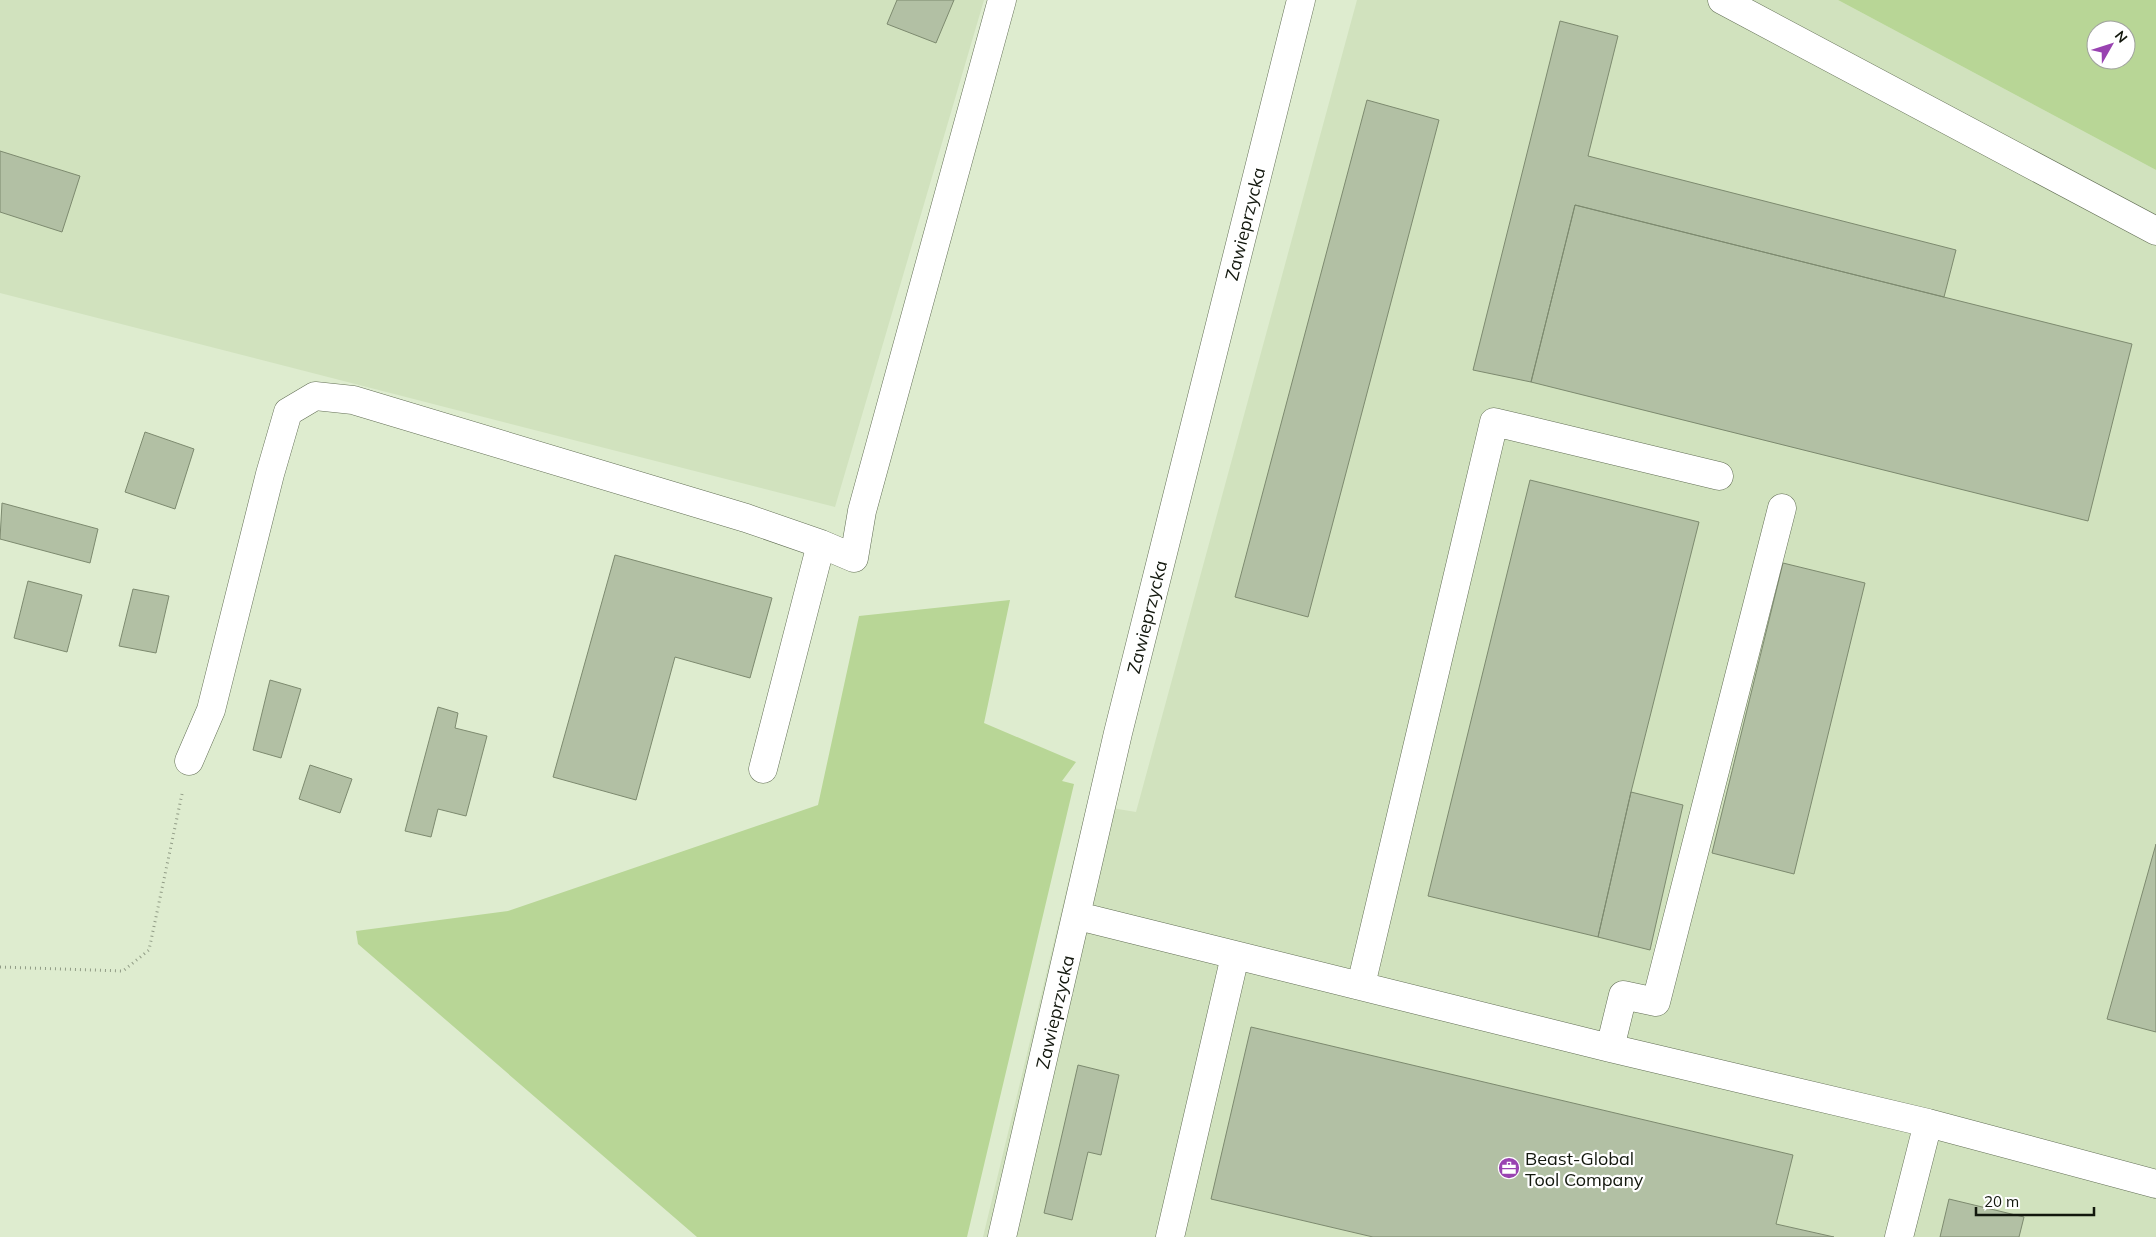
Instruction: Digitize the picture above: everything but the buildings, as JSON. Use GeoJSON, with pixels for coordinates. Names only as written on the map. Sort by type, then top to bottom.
{"type":"FeatureCollection","features":[{"type":"Feature","properties":{"kind":"street"},"geometry":{"type":"LineString","coordinates":[[189,761],[211,710],[270,474],[288,412],[315,396],[353,400],[746,518],[821,544],[854,558],[862,511],[1002,0]]}},
{"type":"Feature","properties":{"kind":"street","name":"Zawieprzycka"},"geometry":{"type":"LineString","coordinates":[[1002,1237],[1078,916],[1118,733],[1301,0]]}},
{"type":"Feature","properties":{"kind":"street"},"geometry":{"type":"LineString","coordinates":[[1722,0],[2156,231]]}},
{"type":"Feature","properties":{"kind":"street"},"geometry":{"type":"LineString","coordinates":[[1361,985],[1494,422],[1719,476]]}},
{"type":"Feature","properties":{"kind":"street"},"geometry":{"type":"LineString","coordinates":[[1610,1048],[1623,995],[1656,1002],[1782,508]]}},
{"type":"Feature","properties":{"kind":"street"},"geometry":{"type":"LineString","coordinates":[[763,769],[821,544]]}},
{"type":"Feature","properties":{"kind":"street"},"geometry":{"type":"LineString","coordinates":[[1078,916],[1610,1048],[1928,1123],[2156,1184]]}},
{"type":"Feature","properties":{"kind":"street"},"geometry":{"type":"LineString","coordinates":[[1170,1237],[1235,956]]}},
{"type":"Feature","properties":{"kind":"street"},"geometry":{"type":"LineString","coordinates":[[1899,1237],[1928,1123]]}},
{"type":"Feature","properties":{"kind":"path"},"geometry":{"type":"LineString","coordinates":[[0,967],[123,970],[149,950],[189,761]]}},
{"type":"Feature","properties":{"kind":"shaded area"},"geometry":{"type":"Polygon","coordinates":[[[0,0],[984,0],[835,507],[0,293],[0,0]]]}},
{"type":"Feature","properties":{"kind":"shaded area"},"geometry":{"type":"Polygon","coordinates":[[[1357,0],[1838,0],[2156,170],[2156,1237],[983,1237],[1087,804],[1136,812],[1357,0]]]}},
{"type":"Feature","properties":{"kind":"green space"},"geometry":{"type":"Polygon","coordinates":[[[1838,0],[2156,0],[2156,170],[1838,0]]]}},
{"type":"Feature","properties":{"kind":"green space"},"geometry":{"type":"Polygon","coordinates":[[[1010,600],[984,723],[1076,762],[1062,781],[1074,784],[967,1237],[697,1237],[358,944],[356,931],[508,911],[818,805],[859,616],[1010,600]]]}},
{"type":"Feature","properties":{"kind":"place","name":"Beast-Global Tool Company"},"geometry":{"type":"Point","coordinates":[1509,1168]}}]}
